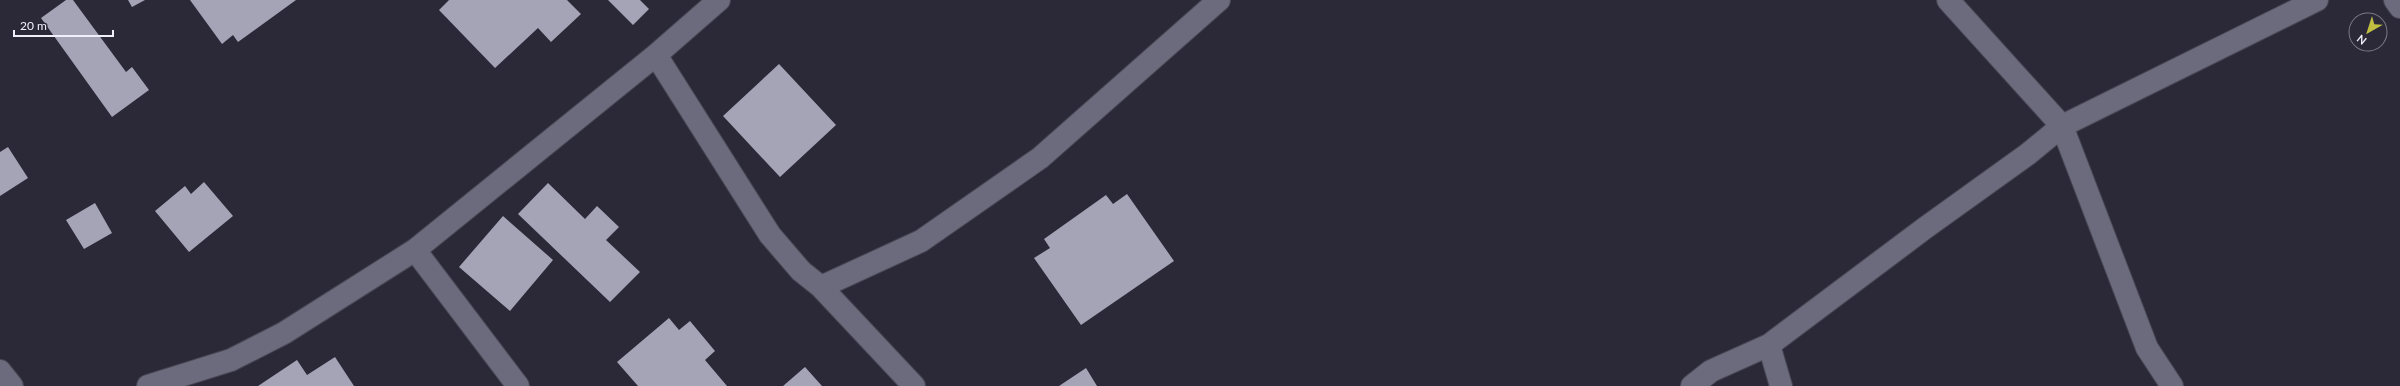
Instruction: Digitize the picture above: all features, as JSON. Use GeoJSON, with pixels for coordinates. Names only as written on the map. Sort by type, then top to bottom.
{"type":"FeatureCollection","features":[{"type":"Feature","properties":{"kind":"street"},"geometry":{"type":"LineString","coordinates":[[148,386],[231,360],[284,333],[415,250],[656,55],[719,0]]}},
{"type":"Feature","properties":{"kind":"street"},"geometry":{"type":"LineString","coordinates":[[822,287],[921,241],[1040,158],[1219,0]]}},
{"type":"Feature","properties":{"kind":"street"},"geometry":{"type":"LineString","coordinates":[[1949,0],[2062,126],[2147,348],[2172,386]]}},
{"type":"Feature","properties":{"kind":"street"},"geometry":{"type":"LineString","coordinates":[[1692,386],[1711,371],[1769,344],[1925,228],[2028,154],[2062,126],[2317,0]]}},
{"type":"Feature","properties":{"kind":"street"},"geometry":{"type":"LineString","coordinates":[[2395,0],[2400,7]]}},
{"type":"Feature","properties":{"kind":"street"},"geometry":{"type":"LineString","coordinates":[[656,55],[770,235],[802,271],[822,287],[914,386]]}},
{"type":"Feature","properties":{"kind":"street"},"geometry":{"type":"LineString","coordinates":[[415,250],[518,386]]}},
{"type":"Feature","properties":{"kind":"street"},"geometry":{"type":"LineString","coordinates":[[1769,344],[1781,386]]}},
{"type":"Feature","properties":{"kind":"street"},"geometry":{"type":"LineString","coordinates":[[0,371],[12,386]]}},
{"type":"Feature","properties":{"kind":"building"},"geometry":{"type":"Polygon","coordinates":[[[66,0],[73,0],[126,72],[132,67],[149,90],[112,117],[41,18],[66,0]]]}},
{"type":"Feature","properties":{"kind":"building"},"geometry":{"type":"Polygon","coordinates":[[[128,0],[145,0],[132,7],[128,0]]]}},
{"type":"Feature","properties":{"kind":"building"},"geometry":{"type":"Polygon","coordinates":[[[190,0],[296,0],[238,42],[233,35],[222,44],[190,0]]]}},
{"type":"Feature","properties":{"kind":"building"},"geometry":{"type":"Polygon","coordinates":[[[449,0],[567,0],[581,14],[551,42],[538,28],[495,68],[439,10],[449,0]]]}},
{"type":"Feature","properties":{"kind":"building"},"geometry":{"type":"Polygon","coordinates":[[[608,0],[640,0],[649,9],[633,25],[608,0]]]}},
{"type":"Feature","properties":{"kind":"building"},"geometry":{"type":"Polygon","coordinates":[[[779,64],[836,125],[780,177],[723,116],[779,64]]]}},
{"type":"Feature","properties":{"kind":"building"},"geometry":{"type":"Polygon","coordinates":[[[8,147],[28,178],[0,196],[0,152],[8,147]]]}},
{"type":"Feature","properties":{"kind":"building"},"geometry":{"type":"Polygon","coordinates":[[[204,182],[233,216],[189,252],[155,211],[185,186],[191,194],[204,182]]]}},
{"type":"Feature","properties":{"kind":"building"},"geometry":{"type":"Polygon","coordinates":[[[548,183],[585,219],[597,206],[619,227],[606,240],[640,272],[610,302],[518,214],[548,183]]]}},
{"type":"Feature","properties":{"kind":"building"},"geometry":{"type":"Polygon","coordinates":[[[1127,194],[1174,261],[1081,325],[1034,258],[1050,248],[1044,239],[1106,195],[1113,204],[1127,194]]]}},
{"type":"Feature","properties":{"kind":"building"},"geometry":{"type":"Polygon","coordinates":[[[95,203],[112,233],[84,249],[66,220],[95,203]]]}},
{"type":"Feature","properties":{"kind":"building"},"geometry":{"type":"Polygon","coordinates":[[[503,216],[553,260],[510,311],[459,267],[503,216]]]}},
{"type":"Feature","properties":{"kind":"building"},"geometry":{"type":"Polygon","coordinates":[[[669,318],[679,330],[690,321],[715,351],[705,360],[727,386],[638,386],[617,362],[669,318]]]}},
{"type":"Feature","properties":{"kind":"building"},"geometry":{"type":"Polygon","coordinates":[[[335,357],[354,386],[258,386],[297,360],[307,375],[335,357]]]}},
{"type":"Feature","properties":{"kind":"building"},"geometry":{"type":"Polygon","coordinates":[[[805,367],[822,386],[783,386],[805,367]]]}},
{"type":"Feature","properties":{"kind":"building"},"geometry":{"type":"Polygon","coordinates":[[[1086,368],[1097,386],[1059,386],[1086,368]]]}}]}
